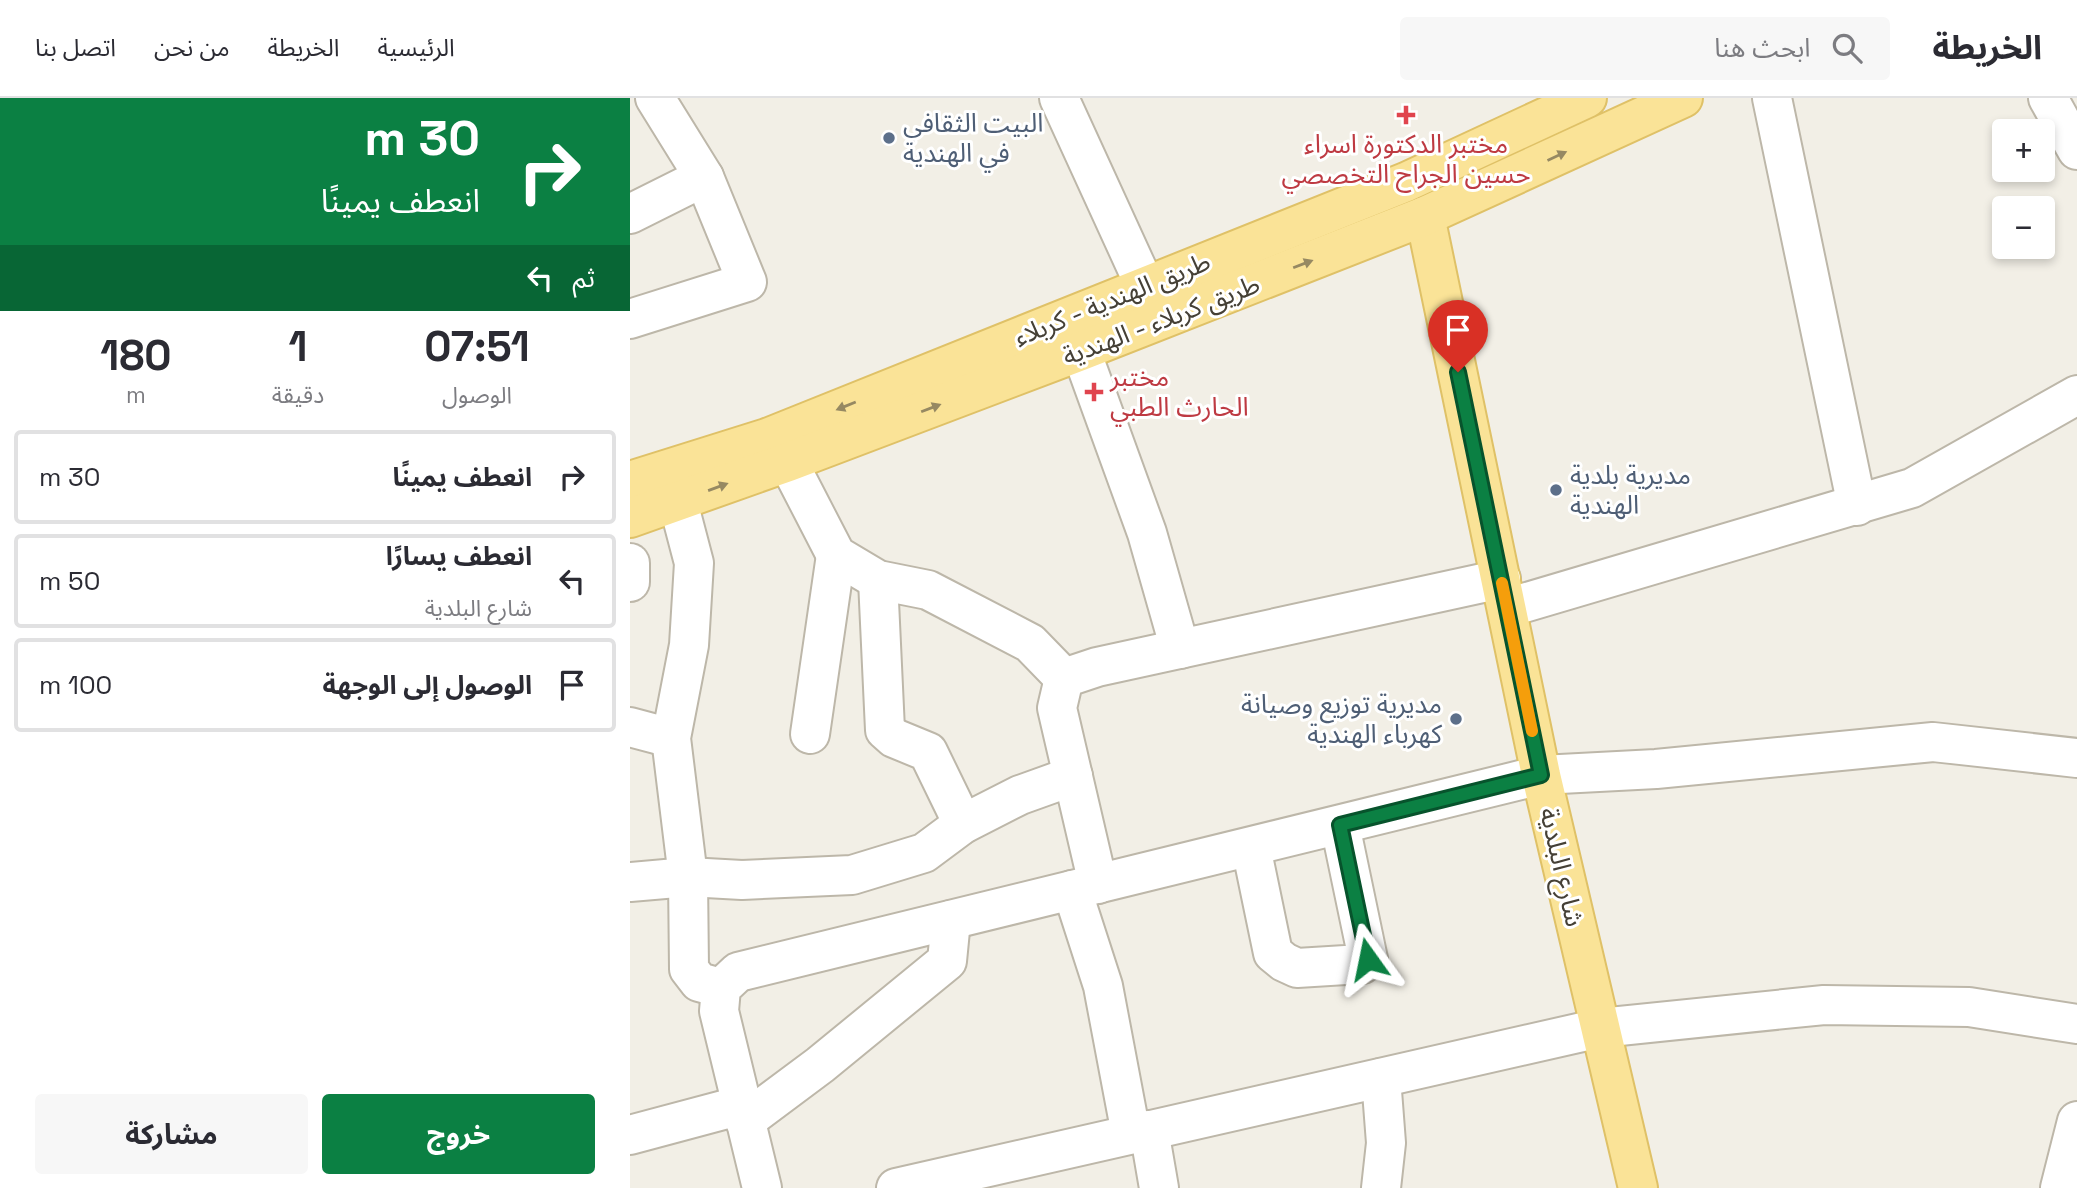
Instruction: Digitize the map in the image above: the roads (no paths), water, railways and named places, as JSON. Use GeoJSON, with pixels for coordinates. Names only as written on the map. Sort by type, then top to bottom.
{"type":"FeatureCollection","features":[{"type":"Feature","properties":{"kind":"main road","name":"طريق الهندية - كربلاء"},"geometry":{"type":"LineString","coordinates":[[630,481],[767,438],[1406,182],[1587,98]]}},
{"type":"Feature","properties":{"kind":"main road","name":"طريق كربلاء - الهندية"},"geometry":{"type":"LineString","coordinates":[[630,518],[788,462],[1081,351],[1425,216],[1683,98]]}},
{"type":"Feature","properties":{"kind":"main road","name":"شارع البلدية"},"geometry":{"type":"LineString","coordinates":[[1425,216],[1541,775],[1638,1188]]}},
{"type":"Feature","properties":{"kind":"street"},"geometry":{"type":"LineString","coordinates":[[630,319],[747,282],[704,177],[655,98]]}},
{"type":"Feature","properties":{"kind":"street"},"geometry":{"type":"LineString","coordinates":[[1059,98],[1145,286]]}},
{"type":"Feature","properties":{"kind":"street"},"geometry":{"type":"LineString","coordinates":[[1772,98],[1857,506]]}},
{"type":"Feature","properties":{"kind":"street"},"geometry":{"type":"LineString","coordinates":[[2048,98],[2077,150]]}},
{"type":"Feature","properties":{"kind":"street"},"geometry":{"type":"LineString","coordinates":[[630,214],[704,177]]}},
{"type":"Feature","properties":{"kind":"street"},"geometry":{"type":"LineString","coordinates":[[1081,351],[1147,533],[1180,649]]}},
{"type":"Feature","properties":{"kind":"street"},"geometry":{"type":"LineString","coordinates":[[1064,678],[1097,667],[1180,649],[1504,593],[1857,506],[1912,488],[2077,395]]}},
{"type":"Feature","properties":{"kind":"street"},"geometry":{"type":"LineString","coordinates":[[788,462],[836,555],[878,580],[928,590],[1030,643],[1064,678]]}},
{"type":"Feature","properties":{"kind":"street"},"geometry":{"type":"LineString","coordinates":[[678,502],[694,563],[689,645],[671,738],[688,877],[690,970],[699,982],[721,988]]}},
{"type":"Feature","properties":{"kind":"street"},"geometry":{"type":"LineString","coordinates":[[810,734],[836,555]]}},
{"type":"Feature","properties":{"kind":"street"},"geometry":{"type":"LineString","coordinates":[[630,563],[630,582]]}},
{"type":"Feature","properties":{"kind":"street"},"geometry":{"type":"LineString","coordinates":[[878,580],[885,730],[894,738],[928,752],[963,824]]}},
{"type":"Feature","properties":{"kind":"street"},"geometry":{"type":"LineString","coordinates":[[1064,678],[1057,708],[1073,776],[1085,887],[1102,986],[1140,1132],[1159,1188]]}},
{"type":"Feature","properties":{"kind":"street"},"geometry":{"type":"LineString","coordinates":[[630,727],[671,738]]}},
{"type":"Feature","properties":{"kind":"street"},"geometry":{"type":"LineString","coordinates":[[762,1188],[719,1011],[721,988],[738,972],[1541,775],[1656,769],[1933,743],[2077,758]]}},
{"type":"Feature","properties":{"kind":"street"},"geometry":{"type":"LineString","coordinates":[[630,883],[688,877],[742,880],[852,875],[925,853],[963,824],[1020,795],[1073,776]]}},
{"type":"Feature","properties":{"kind":"street"},"geometry":{"type":"LineString","coordinates":[[1251,846],[1273,953],[1297,968],[1363,964],[1368,959],[1340,825]]}},
{"type":"Feature","properties":{"kind":"street"},"geometry":{"type":"LineString","coordinates":[[630,1135],[743,1113],[820,1065],[947,961],[951,920]]}},
{"type":"Feature","properties":{"kind":"street"},"geometry":{"type":"LineString","coordinates":[[897,1188],[1006,1176],[1140,1132],[1600,1028],[1825,1004],[1969,1007],[2077,1024]]}},
{"type":"Feature","properties":{"kind":"street"},"geometry":{"type":"LineString","coordinates":[[1381,1078],[1386,1143],[1381,1188]]}},
{"type":"Feature","properties":{"kind":"street"},"geometry":{"type":"LineString","coordinates":[[2060,1188],[2077,1124]]}},
{"type":"Feature","properties":{"kind":"place","name":"مختبر الدكتورة اسراء حسين الجراح التخصصي"},"geometry":{"type":"Point","coordinates":[1406,115]}},
{"type":"Feature","properties":{"kind":"place","name":"البيت الثقافي في الهندية"},"geometry":{"type":"Point","coordinates":[889,138]}},
{"type":"Feature","properties":{"kind":"place","name":"مختبر الحارث الطبي"},"geometry":{"type":"Point","coordinates":[1094,392]}},
{"type":"Feature","properties":{"kind":"place","name":"مديرية بلدية الهندية"},"geometry":{"type":"Point","coordinates":[1556,490]}},
{"type":"Feature","properties":{"kind":"place","name":"مديرية توزيع وصيانة كهرباء الهندية"},"geometry":{"type":"Point","coordinates":[1456,719]}}]}
